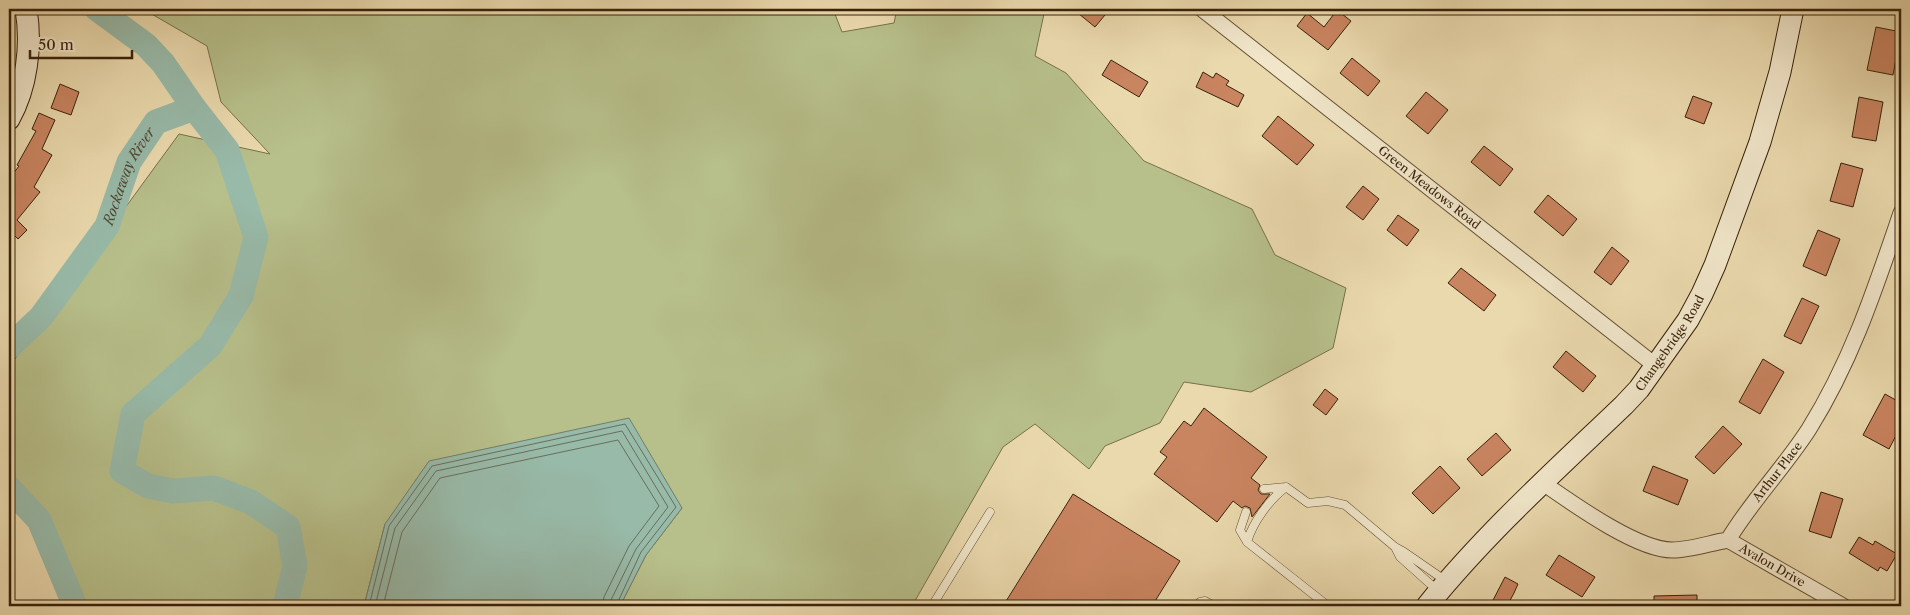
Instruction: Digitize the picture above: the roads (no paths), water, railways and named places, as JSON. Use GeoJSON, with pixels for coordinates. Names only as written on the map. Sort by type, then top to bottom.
{"type":"FeatureCollection","features":[{"type":"Feature","properties":{"kind":"main road"},"geometry":{"type":"LineString","coordinates":[[9,119],[21,91],[26,70],[28,45],[26,9]]}},
{"type":"Feature","properties":{"kind":"main road","name":"Changebridge Road"},"geometry":{"type":"LineString","coordinates":[[1437,593],[1511,512],[1624,406],[1639,389],[1688,320],[1715,265],[1760,142],[1780,72],[1793,9]]}},
{"type":"Feature","properties":{"kind":"street","name":"Green Meadows Road"},"geometry":{"type":"LineString","coordinates":[[1202,9],[1656,366]]}},
{"type":"Feature","properties":{"kind":"street","name":"Arthur Place"},"geometry":{"type":"LineString","coordinates":[[1728,540],[1744,514],[1782,468],[1808,430],[1832,389],[1855,342],[1901,213]]}},
{"type":"Feature","properties":{"kind":"street"},"geometry":{"type":"LineString","coordinates":[[1543,482],[1577,507],[1644,545],[1657,549],[1672,550],[1728,540]]}},
{"type":"Feature","properties":{"kind":"street","name":"Avalon Drive"},"geometry":{"type":"LineString","coordinates":[[1728,540],[1843,606]]}},
{"type":"Feature","properties":{"kind":"lane"},"geometry":{"type":"LineString","coordinates":[[1264,489],[1286,487],[1308,503],[1328,501],[1345,505],[1395,547],[1404,552],[1437,593]]}},
{"type":"Feature","properties":{"kind":"lane"},"geometry":{"type":"LineString","coordinates":[[1247,542],[1251,528],[1279,492],[1286,487]]}},
{"type":"Feature","properties":{"kind":"lane"},"geometry":{"type":"LineString","coordinates":[[932,606],[990,512]]}},
{"type":"Feature","properties":{"kind":"lane"},"geometry":{"type":"LineString","coordinates":[[1246,512],[1240,530],[1247,542],[1328,606]]}},
{"type":"Feature","properties":{"kind":"lane"},"geometry":{"type":"LineString","coordinates":[[1395,547],[1400,557],[1437,593]]}},
{"type":"Feature","properties":{"kind":"lane"},"geometry":{"type":"LineString","coordinates":[[1196,606],[1200,602],[1205,601],[1214,606]]}},
{"type":"Feature","properties":{"kind":"water"},"geometry":{"type":"Polygon","coordinates":[[[629,418],[682,508],[646,555],[620,606],[364,606],[385,524],[429,461],[629,418]]]}},
{"type":"Feature","properties":{"kind":"waterway","name":"Rockaway River"},"geometry":{"type":"LineString","coordinates":[[9,347],[41,317],[107,226],[129,162],[156,122],[194,108],[163,63],[146,45],[97,9]]}},
{"type":"Feature","properties":{"kind":"waterway"},"geometry":{"type":"LineString","coordinates":[[194,108],[227,150],[256,237],[241,296],[210,346],[133,414],[122,471],[148,486],[173,491],[214,488],[251,502],[288,527],[295,566],[285,606]]}},
{"type":"Feature","properties":{"kind":"waterway","name":"Rockaway River"},"geometry":{"type":"LineString","coordinates":[[9,488],[39,520],[75,606]]}}]}
